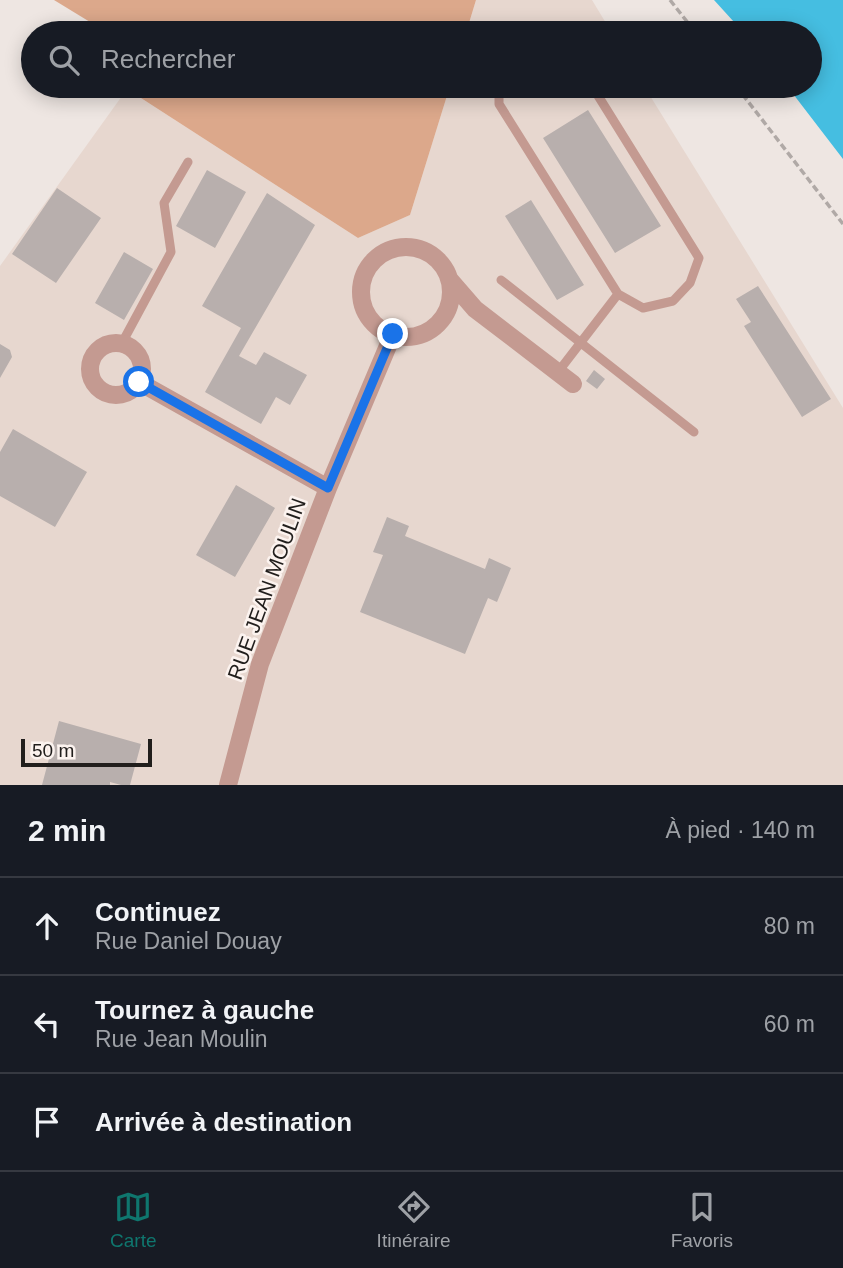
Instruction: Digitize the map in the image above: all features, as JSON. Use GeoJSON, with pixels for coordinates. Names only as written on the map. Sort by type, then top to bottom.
{"type":"FeatureCollection","features":[{"type":"Feature","properties":{"kind":"street"},"geometry":{"type":"LineString","coordinates":[[449,279],[450,300],[447,310],[430,330],[418,335],[393,334],[380,328],[363,306],[363,278],[369,265],[392,249],[420,249],[443,266],[449,279],[475,309],[573,384]]}},
{"type":"Feature","properties":{"kind":"street"},"geometry":{"type":"LineString","coordinates":[[447,310],[475,309]]}},
{"type":"Feature","properties":{"kind":"street","name":"RUE JEAN MOULIN"},"geometry":{"type":"LineString","coordinates":[[228,785],[260,664],[328,488],[393,334]]}},
{"type":"Feature","properties":{"kind":"street"},"geometry":{"type":"LineString","coordinates":[[121,343],[130,346],[141,358],[142,375],[134,389],[126,394],[108,394],[94,383],[90,375],[90,365],[98,349],[105,345],[121,343]]}},
{"type":"Feature","properties":{"kind":"street"},"geometry":{"type":"LineString","coordinates":[[139,382],[328,488]]}},
{"type":"Feature","properties":{"kind":"lane"},"geometry":{"type":"LineString","coordinates":[[499,98],[499,104],[618,294],[643,308],[673,301],[690,284],[699,258],[599,98]]}},
{"type":"Feature","properties":{"kind":"lane"},"geometry":{"type":"LineString","coordinates":[[121,343],[171,252],[164,203],[188,162]]}},
{"type":"Feature","properties":{"kind":"lane"},"geometry":{"type":"LineString","coordinates":[[501,280],[694,432]]}},
{"type":"Feature","properties":{"kind":"lane"},"geometry":{"type":"LineString","coordinates":[[558,372],[618,294]]}},
{"type":"Feature","properties":{"kind":"path"},"geometry":{"type":"LineString","coordinates":[[670,0],[687,21]]}},
{"type":"Feature","properties":{"kind":"path"},"geometry":{"type":"LineString","coordinates":[[745,98],[843,224]]}},
{"type":"Feature","properties":{"kind":"shaded area"},"geometry":{"type":"Polygon","coordinates":[[[54,0],[476,0],[470,21],[88,21],[54,0]]]}},
{"type":"Feature","properties":{"kind":"shaded area"},"geometry":{"type":"Polygon","coordinates":[[[476,0],[592,0],[605,21],[470,21],[476,0]]]}},
{"type":"Feature","properties":{"kind":"shaded area"},"geometry":{"type":"Polygon","coordinates":[[[121,98],[141,98],[358,238],[410,215],[446,98],[651,98],[843,408],[843,785],[0,785],[0,266],[121,98]]]}},
{"type":"Feature","properties":{"kind":"shaded area"},"geometry":{"type":"Polygon","coordinates":[[[141,98],[446,98],[410,215],[358,238],[141,98]]]}},
{"type":"Feature","properties":{"kind":"water"},"geometry":{"type":"Polygon","coordinates":[[[714,0],[843,0],[843,159],[796,98],[822,98],[822,21],[733,21],[714,0]]]}},
{"type":"Feature","properties":{"kind":"building"},"geometry":{"type":"Polygon","coordinates":[[[588,110],[661,226],[615,253],[543,138],[588,110]]]}},
{"type":"Feature","properties":{"kind":"building"},"geometry":{"type":"Polygon","coordinates":[[[207,170],[246,192],[215,248],[176,226],[207,170]]]}},
{"type":"Feature","properties":{"kind":"building"},"geometry":{"type":"Polygon","coordinates":[[[57,188],[101,218],[56,283],[12,254],[57,188]]]}},
{"type":"Feature","properties":{"kind":"building"},"geometry":{"type":"Polygon","coordinates":[[[267,193],[315,225],[239,356],[256,365],[264,352],[307,375],[290,405],[276,397],[261,424],[205,392],[241,328],[202,306],[267,193]]]}},
{"type":"Feature","properties":{"kind":"building"},"geometry":{"type":"Polygon","coordinates":[[[531,200],[584,285],[557,300],[505,216],[531,200]]]}},
{"type":"Feature","properties":{"kind":"building"},"geometry":{"type":"Polygon","coordinates":[[[124,252],[153,269],[124,320],[95,303],[124,252]]]}},
{"type":"Feature","properties":{"kind":"building"},"geometry":{"type":"Polygon","coordinates":[[[758,286],[831,399],[802,417],[744,326],[751,322],[736,299],[758,286]]]}},
{"type":"Feature","properties":{"kind":"building"},"geometry":{"type":"Polygon","coordinates":[[[0,344],[10,350],[12,357],[0,378],[0,344]]]}},
{"type":"Feature","properties":{"kind":"building"},"geometry":{"type":"Polygon","coordinates":[[[594,370],[605,379],[597,389],[586,381],[594,370]]]}},
{"type":"Feature","properties":{"kind":"building"},"geometry":{"type":"Polygon","coordinates":[[[13,429],[87,472],[55,527],[0,496],[0,452],[13,429]]]}},
{"type":"Feature","properties":{"kind":"building"},"geometry":{"type":"Polygon","coordinates":[[[236,485],[275,508],[235,577],[196,555],[236,485]]]}},
{"type":"Feature","properties":{"kind":"building"},"geometry":{"type":"Polygon","coordinates":[[[387,517],[409,526],[405,536],[485,569],[489,558],[511,568],[497,602],[488,598],[465,654],[360,612],[383,555],[373,552],[387,517]]]}},
{"type":"Feature","properties":{"kind":"building"},"geometry":{"type":"Polygon","coordinates":[[[59,721],[141,744],[130,785],[110,782],[110,785],[42,785],[59,721]]]}},
{"type":"Feature","properties":{"kind":"route"},"geometry":{"type":"LineString","coordinates":[[139,382],[328,488],[393,334]]}}]}
